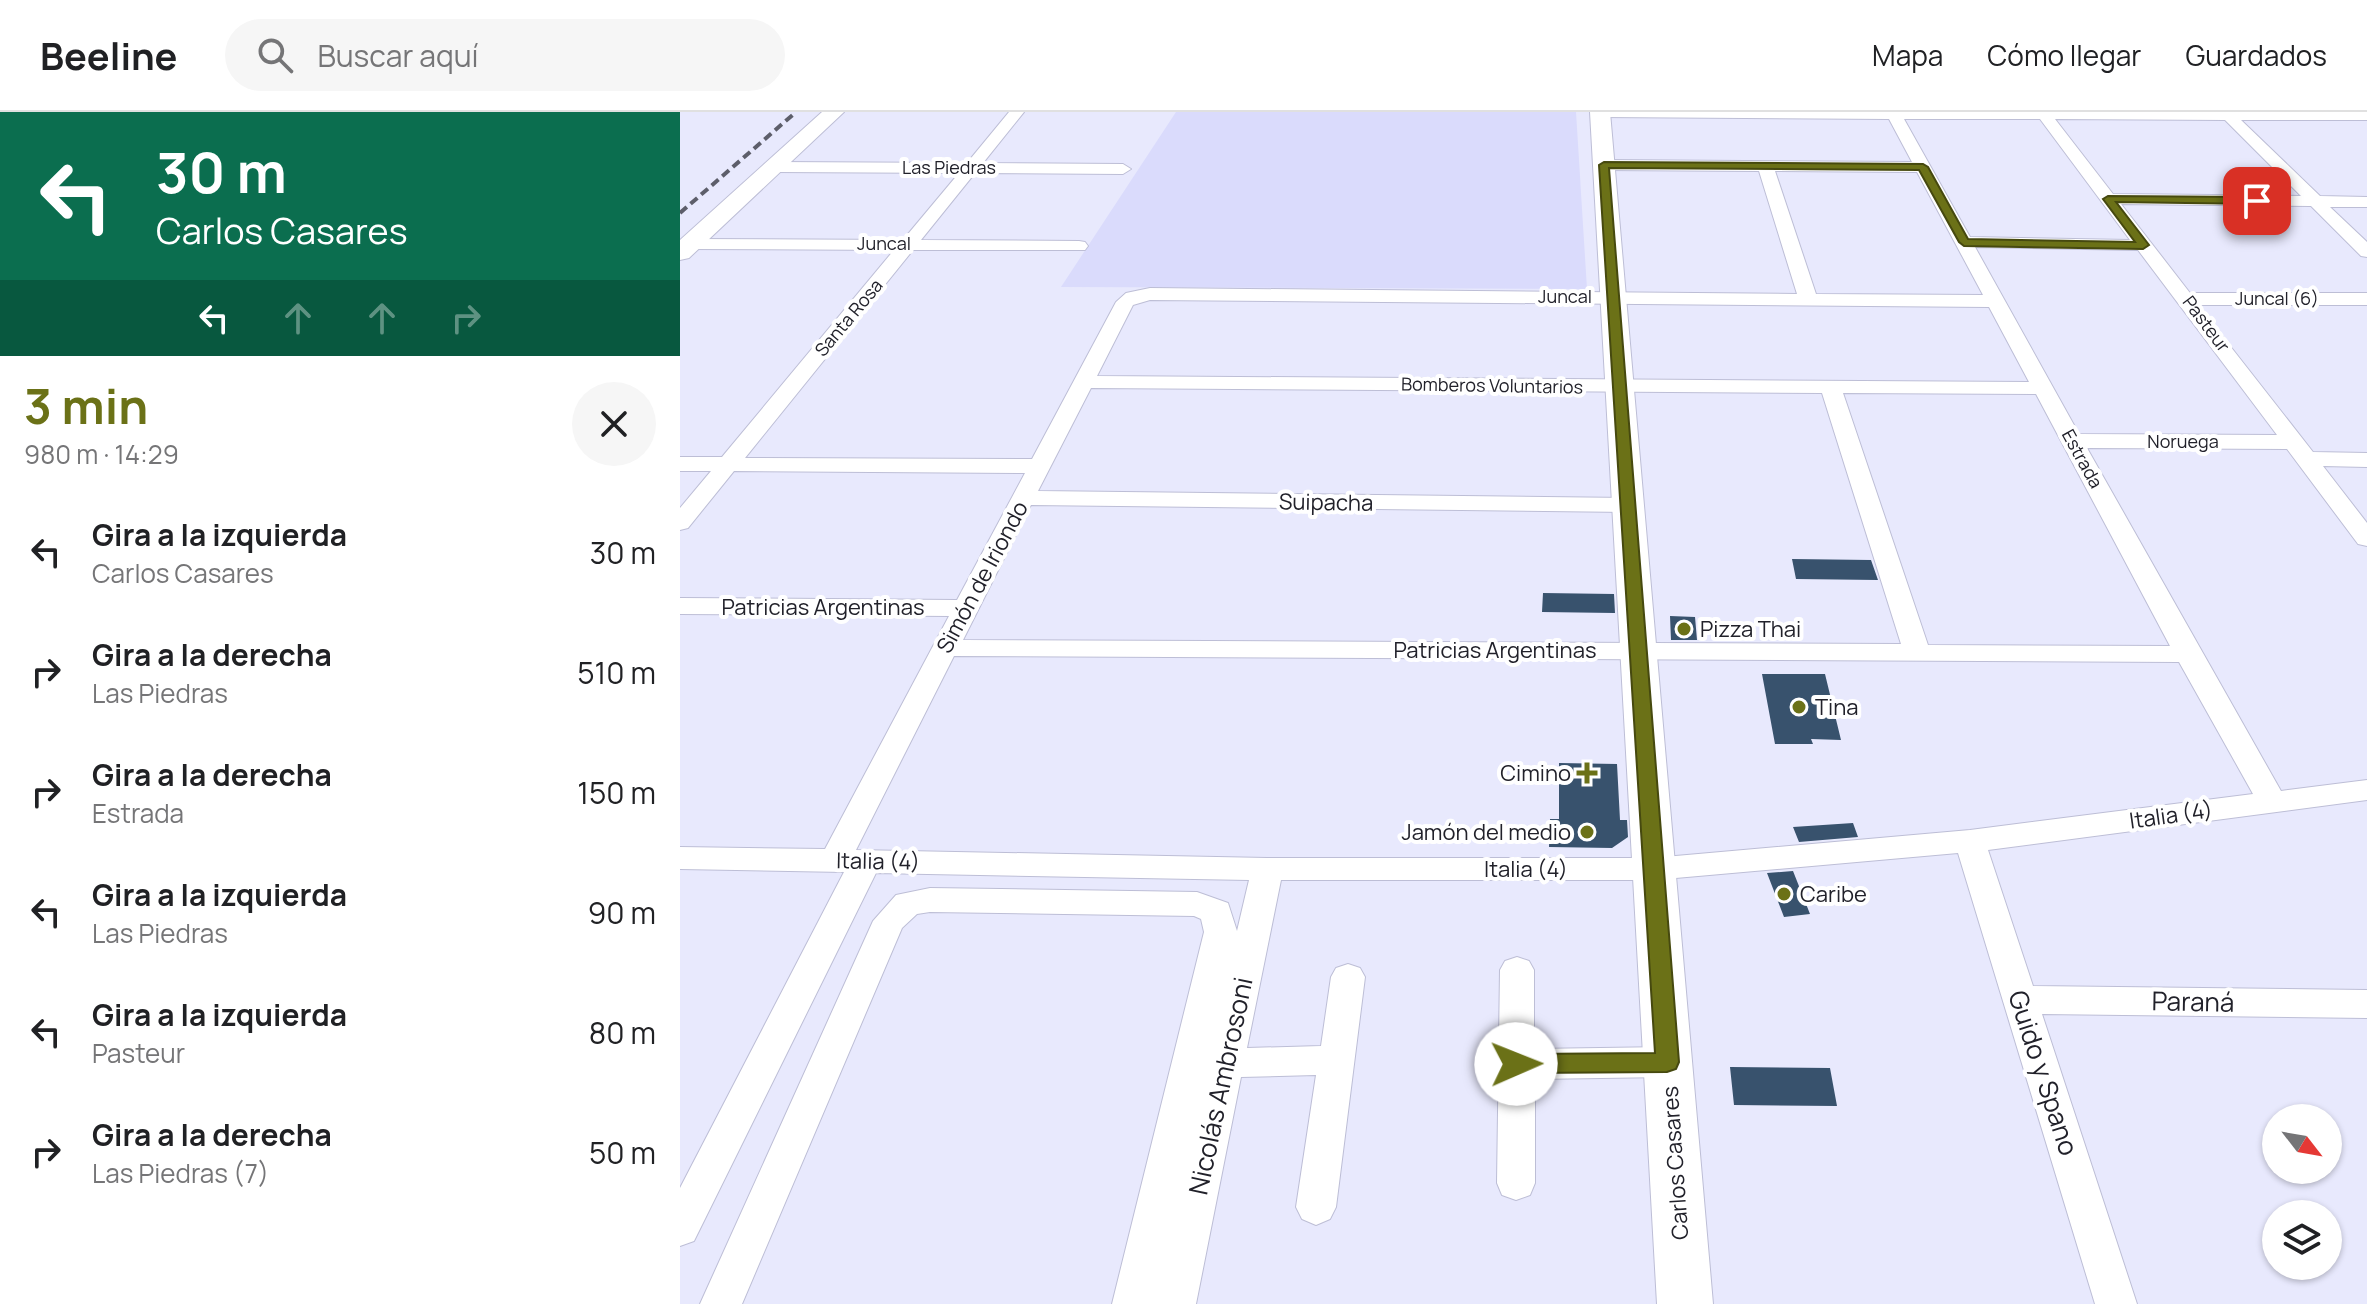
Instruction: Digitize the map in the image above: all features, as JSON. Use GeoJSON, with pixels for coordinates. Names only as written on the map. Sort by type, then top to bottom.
{"type":"FeatureCollection","features":[{"type":"Feature","properties":{"kind":"street"},"geometry":{"type":"LineString","coordinates":[[685,249],[834,112]]}},
{"type":"Feature","properties":{"kind":"street","name":"Santa Rosa"},"geometry":{"type":"LineString","coordinates":[[680,523],[1017,112]]}},
{"type":"Feature","properties":{"kind":"street"},"geometry":{"type":"LineString","coordinates":[[1600,113],[2367,116]]}},
{"type":"Feature","properties":{"kind":"street","name":"Carlos Casares"},"geometry":{"type":"LineString","coordinates":[[1600,113],[1685,1304]]}},
{"type":"Feature","properties":{"kind":"street","name":"Estrada"},"geometry":{"type":"LineString","coordinates":[[1894,114],[2188,654],[2272,801]]}},
{"type":"Feature","properties":{"kind":"street","name":"Pasteur"},"geometry":{"type":"LineString","coordinates":[[2043,114],[2367,539]]}},
{"type":"Feature","properties":{"kind":"street"},"geometry":{"type":"LineString","coordinates":[[2227,114],[2367,252]]}},
{"type":"Feature","properties":{"kind":"street"},"geometry":{"type":"LineString","coordinates":[[1604,165],[1923,167]]}},
{"type":"Feature","properties":{"kind":"street"},"geometry":{"type":"LineString","coordinates":[[1765,166],[1808,299]]}},
{"type":"Feature","properties":{"kind":"street","name":"Las Piedras"},"geometry":{"type":"LineString","coordinates":[[775,167],[1123,169]]}},
{"type":"Feature","properties":{"kind":"street"},"geometry":{"type":"LineString","coordinates":[[2108,199],[2367,202]]}},
{"type":"Feature","properties":{"kind":"street"},"geometry":{"type":"LineString","coordinates":[[1964,242],[2143,245]]}},
{"type":"Feature","properties":{"kind":"street","name":"Juncal"},"geometry":{"type":"LineString","coordinates":[[685,249],[910,244],[1079,246]]}},
{"type":"Feature","properties":{"kind":"street","name":"Juncal"},"geometry":{"type":"LineString","coordinates":[[1133,297],[1150,294],[1996,301]]}},
{"type":"Feature","properties":{"kind":"street","name":"Simón de Iriondo"},"geometry":{"type":"LineString","coordinates":[[680,1228],[851,861],[945,648],[1125,302],[1133,297]]}},
{"type":"Feature","properties":{"kind":"street","name":"Juncal (6)"},"geometry":{"type":"LineString","coordinates":[[2187,299],[2367,299]]}},
{"type":"Feature","properties":{"kind":"street","name":"Bomberos Voluntarios"},"geometry":{"type":"LineString","coordinates":[[1084,382],[1620,388],[2043,388]]}},
{"type":"Feature","properties":{"kind":"street"},"geometry":{"type":"LineString","coordinates":[[1831,388],[1917,652]]}},
{"type":"Feature","properties":{"kind":"street","name":"Noruega"},"geometry":{"type":"LineString","coordinates":[[2072,441],[2301,451],[2367,460]]}},
{"type":"Feature","properties":{"kind":"street"},"geometry":{"type":"LineString","coordinates":[[680,464],[1040,466]]}},
{"type":"Feature","properties":{"kind":"street","name":"Suipacha"},"geometry":{"type":"LineString","coordinates":[[1023,498],[1628,505]]}},
{"type":"Feature","properties":{"kind":"street","name":"Patricias Argentinas"},"geometry":{"type":"LineString","coordinates":[[680,606],[966,608]]}},
{"type":"Feature","properties":{"kind":"street","name":"Patricias Argentinas"},"geometry":{"type":"LineString","coordinates":[[945,648],[2188,654]]}},
{"type":"Feature","properties":{"kind":"street","name":"Italia (4)"},"geometry":{"type":"LineString","coordinates":[[680,858],[1267,869],[1653,869],[1970,841],[2367,790]]}},
{"type":"Feature","properties":{"kind":"street","name":"Guido y Spano"},"geometry":{"type":"LineString","coordinates":[[1970,841],[2116,1304]]}},
{"type":"Feature","properties":{"kind":"street","name":"Nicolás Ambrosoni"},"geometry":{"type":"LineString","coordinates":[[1175,1304],[1267,869]]}},
{"type":"Feature","properties":{"kind":"street"},"geometry":{"type":"LineString","coordinates":[[721,1304],[889,921],[907,904],[930,900],[1197,904],[1216,912],[1221,932],[1133,1304]]}},
{"type":"Feature","properties":{"kind":"street"},"geometry":{"type":"LineString","coordinates":[[1516,1183],[1517,970]]}},
{"type":"Feature","properties":{"kind":"street"},"geometry":{"type":"LineString","coordinates":[[1316,1207],[1348,977]]}},
{"type":"Feature","properties":{"kind":"street","name":"Paraná"},"geometry":{"type":"LineString","coordinates":[[2020,1000],[2367,1004]]}},
{"type":"Feature","properties":{"kind":"street"},"geometry":{"type":"LineString","coordinates":[[1226,1063],[1337,1060]]}},
{"type":"Feature","properties":{"kind":"street"},"geometry":{"type":"LineString","coordinates":[[1516,1064],[1667,1062]]}},
{"type":"Feature","properties":{"kind":"shaded area"},"geometry":{"type":"Polygon","coordinates":[[[1176,112],[1576,112],[1587,289],[1061,287],[1176,112]]]}},
{"type":"Feature","properties":{"kind":"building"},"geometry":{"type":"Polygon","coordinates":[[[1792,559],[1871,560],[1878,580],[1796,579],[1792,559]]]}},
{"type":"Feature","properties":{"kind":"building"},"geometry":{"type":"Polygon","coordinates":[[[1543,593],[1614,594],[1615,613],[1542,612],[1543,593]]]}},
{"type":"Feature","properties":{"kind":"building"},"geometry":{"type":"Polygon","coordinates":[[[1670,616],[1695,617],[1697,640],[1671,640],[1670,616]]]}},
{"type":"Feature","properties":{"kind":"building"},"geometry":{"type":"Polygon","coordinates":[[[1762,674],[1825,674],[1841,740],[1811,739],[1813,744],[1775,744],[1762,674]]]}},
{"type":"Feature","properties":{"kind":"building"},"geometry":{"type":"Polygon","coordinates":[[[1559,763],[1617,764],[1620,820],[1627,820],[1628,837],[1612,848],[1549,847],[1550,819],[1559,819],[1559,763]]]}},
{"type":"Feature","properties":{"kind":"building"},"geometry":{"type":"Polygon","coordinates":[[[1853,823],[1858,837],[1799,842],[1793,827],[1853,823]]]}},
{"type":"Feature","properties":{"kind":"building"},"geometry":{"type":"Polygon","coordinates":[[[1793,871],[1810,914],[1784,917],[1767,873],[1793,871]]]}},
{"type":"Feature","properties":{"kind":"building"},"geometry":{"type":"Polygon","coordinates":[[[1730,1067],[1830,1068],[1837,1106],[1734,1105],[1730,1067]]]}},
{"type":"Feature","properties":{"kind":"railway"},"geometry":{"type":"LineString","coordinates":[[680,213],[796,112]]}},
{"type":"Feature","properties":{"kind":"place","name":"Pizza Thai"},"geometry":{"type":"Point","coordinates":[1684,629]}},
{"type":"Feature","properties":{"kind":"place","name":"Tina"},"geometry":{"type":"Point","coordinates":[1799,707]}},
{"type":"Feature","properties":{"kind":"place","name":"Cimino"},"geometry":{"type":"Point","coordinates":[1587,773]}},
{"type":"Feature","properties":{"kind":"place","name":"Jamón del medio"},"geometry":{"type":"Point","coordinates":[1587,832]}},
{"type":"Feature","properties":{"kind":"place","name":"Caribe"},"geometry":{"type":"Point","coordinates":[1784,894]}},
{"type":"Feature","properties":{"kind":"route"},"geometry":{"type":"LineString","coordinates":[[1516,1064],[1667,1062],[1604,165],[1923,167],[1964,242],[2143,245],[2108,199],[2257,201]]}}]}
